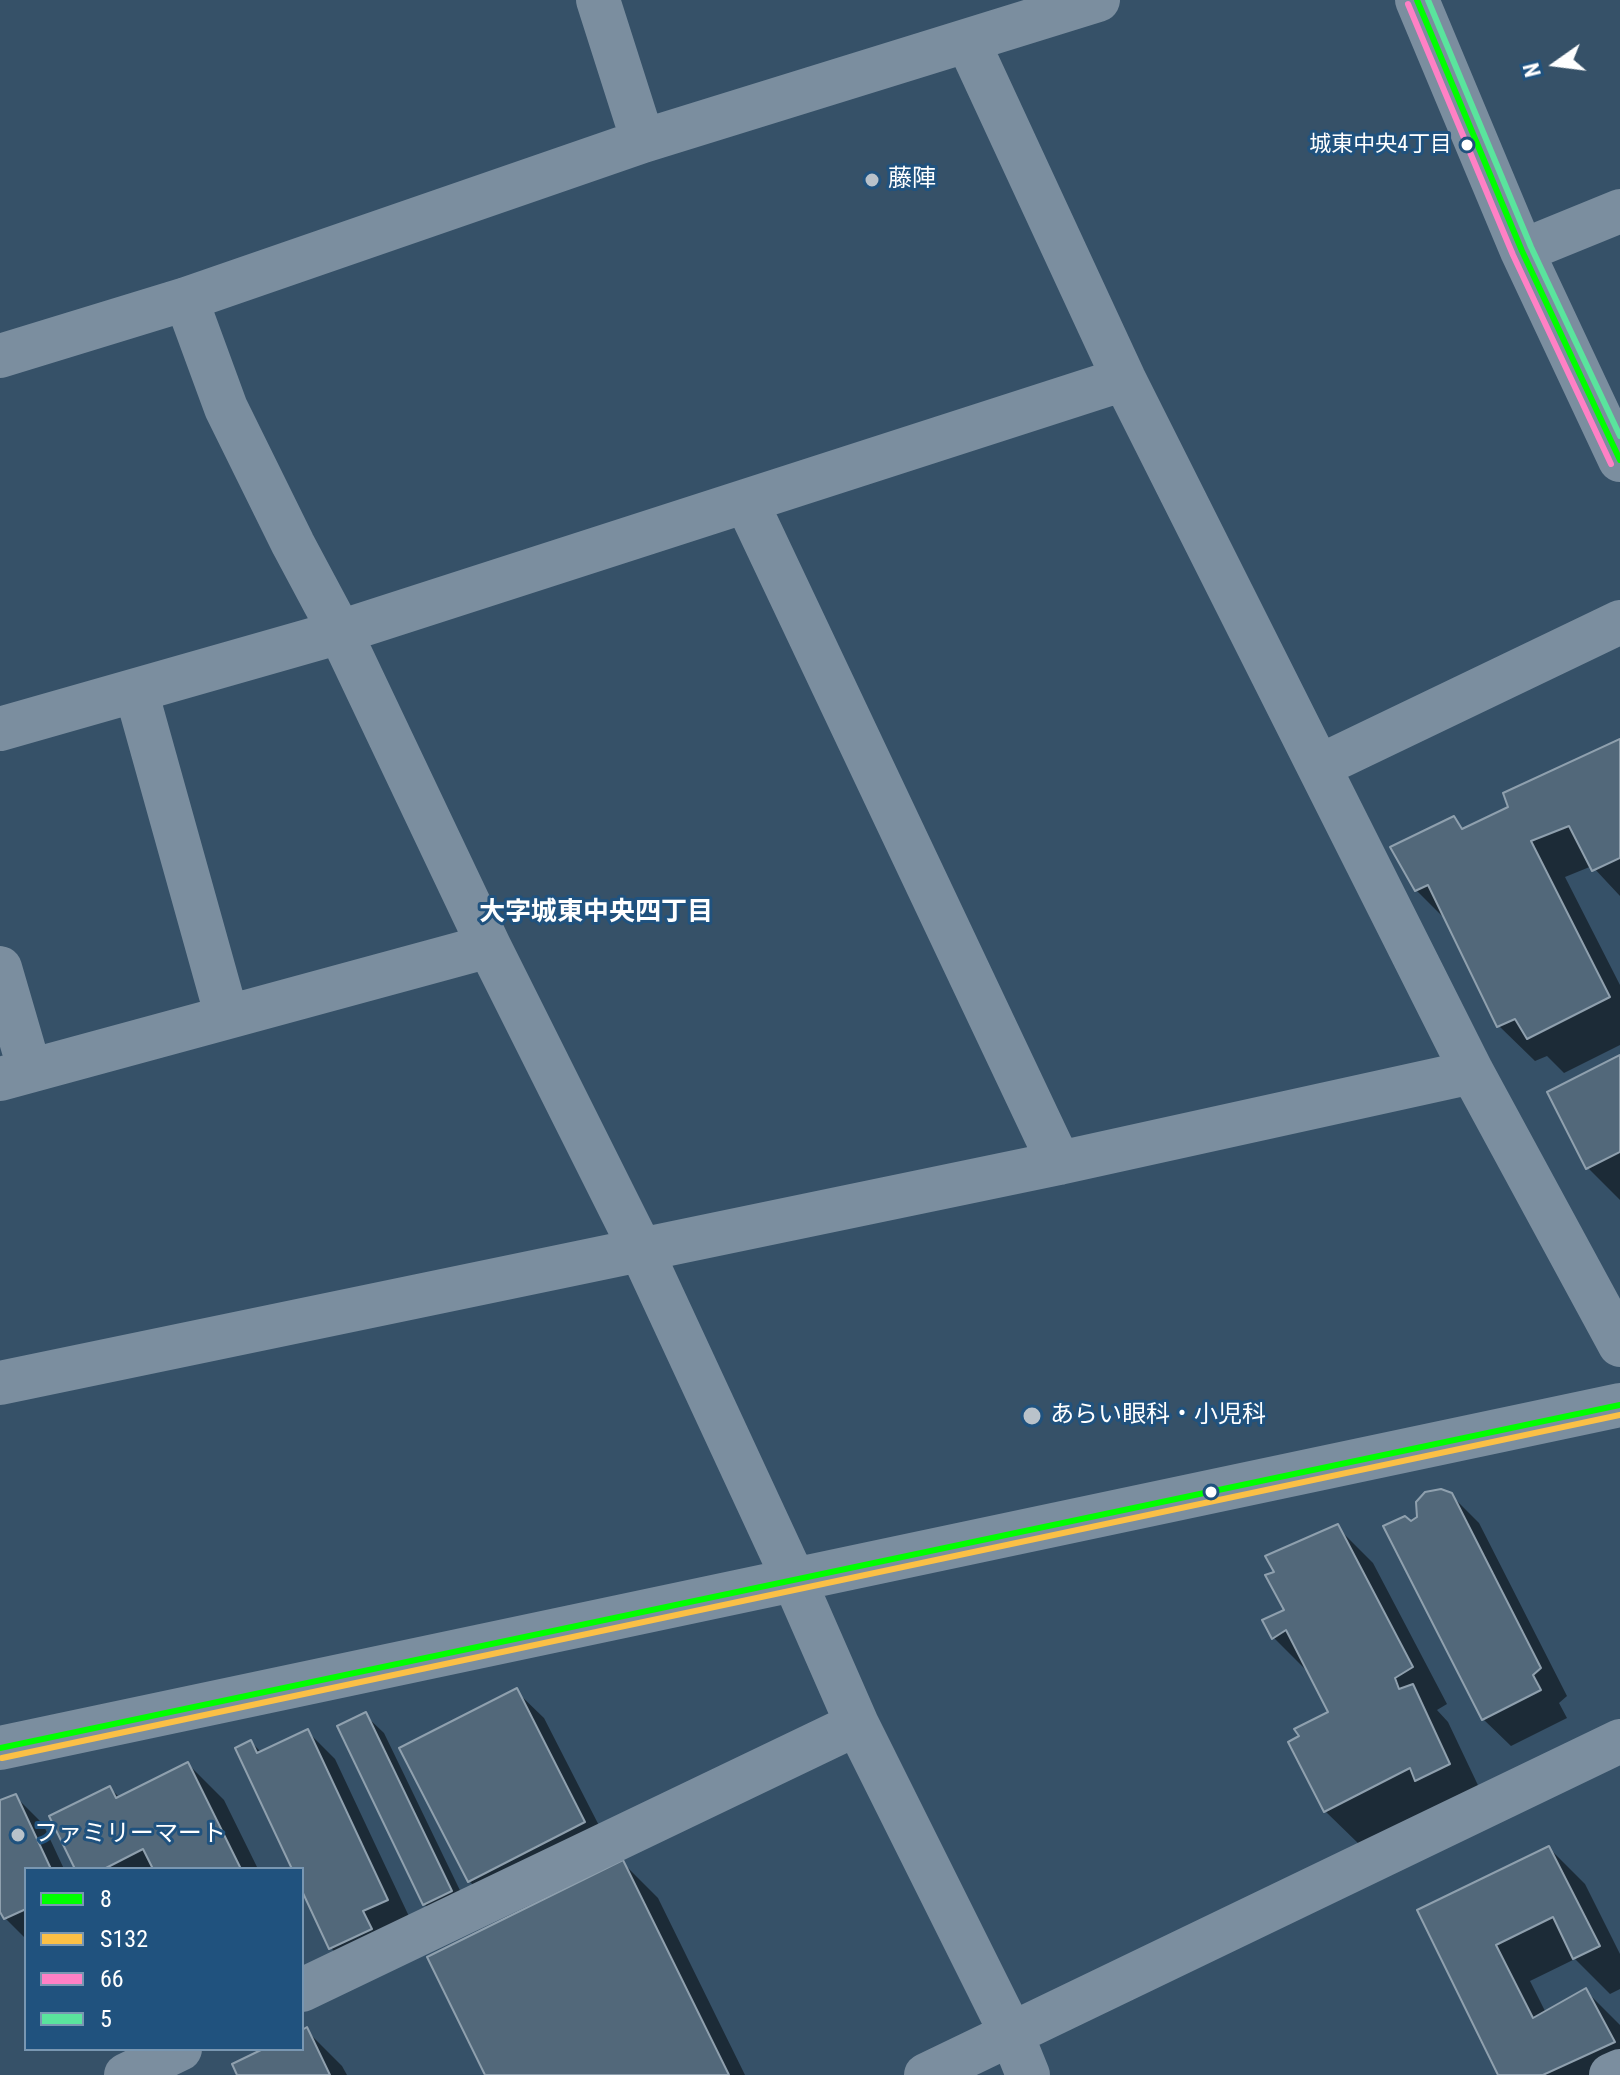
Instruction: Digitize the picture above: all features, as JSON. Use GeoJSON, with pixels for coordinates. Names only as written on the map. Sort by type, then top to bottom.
{"type":"FeatureCollection","features":[{"type":"Feature","properties":{"kind":"street"},"geometry":{"type":"LineString","coordinates":[[598,0],[643,141]]}},
{"type":"Feature","properties":{"kind":"street"},"geometry":{"type":"LineString","coordinates":[[0,356],[186,299],[643,141],[1098,0]]}},
{"type":"Feature","properties":{"kind":"street"},"geometry":{"type":"LineString","coordinates":[[1417,0],[1522,251],[1620,460]]}},
{"type":"Feature","properties":{"kind":"street"},"geometry":{"type":"LineString","coordinates":[[968,42],[1124,379],[1472,1072],[1620,1345]]}},
{"type":"Feature","properties":{"kind":"street"},"geometry":{"type":"LineString","coordinates":[[1522,251],[1620,211]]}},
{"type":"Feature","properties":{"kind":"street"},"geometry":{"type":"LineString","coordinates":[[186,299],[226,408],[340,632],[489,946],[641,1250],[857,1724],[1011,2033],[1028,2075]]}},
{"type":"Feature","properties":{"kind":"street"},"geometry":{"type":"LineString","coordinates":[[0,729],[340,632],[1124,379]]}},
{"type":"Feature","properties":{"kind":"street"},"geometry":{"type":"LineString","coordinates":[[746,501],[1059,1163]]}},
{"type":"Feature","properties":{"kind":"street"},"geometry":{"type":"LineString","coordinates":[[1320,766],[1620,622]]}},
{"type":"Feature","properties":{"kind":"street"},"geometry":{"type":"LineString","coordinates":[[136,691],[227,1017]]}},
{"type":"Feature","properties":{"kind":"street"},"geometry":{"type":"LineString","coordinates":[[0,968],[15,1075],[489,946]]}},
{"type":"Feature","properties":{"kind":"street"},"geometry":{"type":"LineString","coordinates":[[0,1383],[1059,1163],[1472,1072]]}},
{"type":"Feature","properties":{"kind":"street"},"geometry":{"type":"LineString","coordinates":[[0,1748],[1620,1405]]}},
{"type":"Feature","properties":{"kind":"street"},"geometry":{"type":"LineString","coordinates":[[304,1989],[857,1724]]}},
{"type":"Feature","properties":{"kind":"street"},"geometry":{"type":"LineString","coordinates":[[926,2075],[1620,1741]]}},
{"type":"Feature","properties":{"kind":"street"},"geometry":{"type":"LineString","coordinates":[[126,2075],[176,2051]]}},
{"type":"Feature","properties":{"kind":"street"},"geometry":{"type":"LineString","coordinates":[[1611,2075],[1620,2071]]}},
{"type":"Feature","properties":{"kind":"building"},"geometry":{"type":"Polygon","coordinates":[[[1620,739],[1620,858],[1592,871],[1569,826],[1531,841],[1610,997],[1527,1039],[1515,1019],[1497,1027],[1428,885],[1415,891],[1390,847],[1454,816],[1462,829],[1508,807],[1503,793],[1620,739]]]}},
{"type":"Feature","properties":{"kind":"building"},"geometry":{"type":"Polygon","coordinates":[[[1620,1055],[1620,1152],[1586,1169],[1547,1092],[1620,1055]]]}},
{"type":"Feature","properties":{"kind":"building"},"geometry":{"type":"Polygon","coordinates":[[[1441,1489],[1452,1493],[1541,1668],[1533,1675],[1541,1690],[1482,1720],[1383,1526],[1405,1516],[1411,1521],[1417,1517],[1416,1502],[1425,1492],[1441,1489]]]}},
{"type":"Feature","properties":{"kind":"building"},"geometry":{"type":"Polygon","coordinates":[[[1338,1524],[1413,1667],[1395,1678],[1399,1689],[1413,1684],[1450,1764],[1415,1781],[1410,1768],[1324,1812],[1288,1742],[1299,1736],[1294,1729],[1328,1712],[1286,1630],[1272,1639],[1262,1620],[1284,1610],[1265,1575],[1274,1572],[1265,1556],[1338,1524]]]}},
{"type":"Feature","properties":{"kind":"building"},"geometry":{"type":"Polygon","coordinates":[[[517,1688],[585,1822],[468,1882],[399,1748],[517,1688]]]}},
{"type":"Feature","properties":{"kind":"building"},"geometry":{"type":"Polygon","coordinates":[[[366,1712],[452,1891],[423,1905],[337,1726],[366,1712]]]}},
{"type":"Feature","properties":{"kind":"building"},"geometry":{"type":"Polygon","coordinates":[[[308,1729],[388,1900],[363,1911],[372,1929],[329,1949],[304,1895],[304,1867],[291,1867],[235,1748],[251,1740],[257,1753],[308,1729]]]}},
{"type":"Feature","properties":{"kind":"building"},"geometry":{"type":"Polygon","coordinates":[[[188,1762],[240,1867],[152,1867],[143,1849],[108,1867],[74,1867],[49,1816],[110,1786],[116,1798],[188,1762]]]}},
{"type":"Feature","properties":{"kind":"building","name":"ファミリーマート"},"geometry":{"type":"Polygon","coordinates":[[[16,1794],[50,1867],[24,1867],[24,1910],[4,1919],[0,1912],[0,1800],[16,1794]]]}},
{"type":"Feature","properties":{"kind":"building"},"geometry":{"type":"Polygon","coordinates":[[[1549,1846],[1600,1946],[1573,1959],[1553,1917],[1496,1945],[1533,2018],[1586,1988],[1615,2042],[1543,2075],[1498,2075],[1417,1910],[1549,1846]]]}},
{"type":"Feature","properties":{"kind":"building"},"geometry":{"type":"Polygon","coordinates":[[[623,1860],[729,2075],[485,2075],[427,1957],[623,1860]]]}},
{"type":"Feature","properties":{"kind":"building"},"geometry":{"type":"Polygon","coordinates":[[[307,2027],[330,2075],[237,2075],[232,2064],[259,2051],[304,2051],[304,2029],[307,2027]]]}},
{"type":"Feature","properties":{"kind":"transit line","name":"8"},"geometry":{"type":"LineString","coordinates":[[1417,0],[1522,251],[1620,460]]}},
{"type":"Feature","properties":{"kind":"transit line","name":"5"},"geometry":{"type":"LineString","coordinates":[[1428,0],[1531,247],[1620,436]]}},
{"type":"Feature","properties":{"kind":"transit line","name":"66"},"geometry":{"type":"LineString","coordinates":[[1408,4],[1513,255],[1611,464]]}},
{"type":"Feature","properties":{"kind":"transit line","name":"8"},"geometry":{"type":"LineString","coordinates":[[0,1748],[1620,1405]]}},
{"type":"Feature","properties":{"kind":"transit line","name":"S132"},"geometry":{"type":"LineString","coordinates":[[2,1758],[1620,1415]]}},
{"type":"Feature","properties":{"kind":"place","name":"城東中央4丁目"},"geometry":{"type":"Point","coordinates":[1467,145]}},
{"type":"Feature","properties":{"kind":"place","name":"藤陣"},"geometry":{"type":"Point","coordinates":[872,180]}},
{"type":"Feature","properties":{"kind":"place","name":"あらい眼科・小児科"},"geometry":{"type":"Point","coordinates":[1032,1416]}},
{"type":"Feature","properties":{"kind":"place","name":"ファミリーマート"},"geometry":{"type":"Point","coordinates":[18,1835]}},
{"type":"Feature","properties":{"kind":"district","name":"大字城東中央四丁目"},"geometry":{"type":"Point","coordinates":[596,913]}}]}
